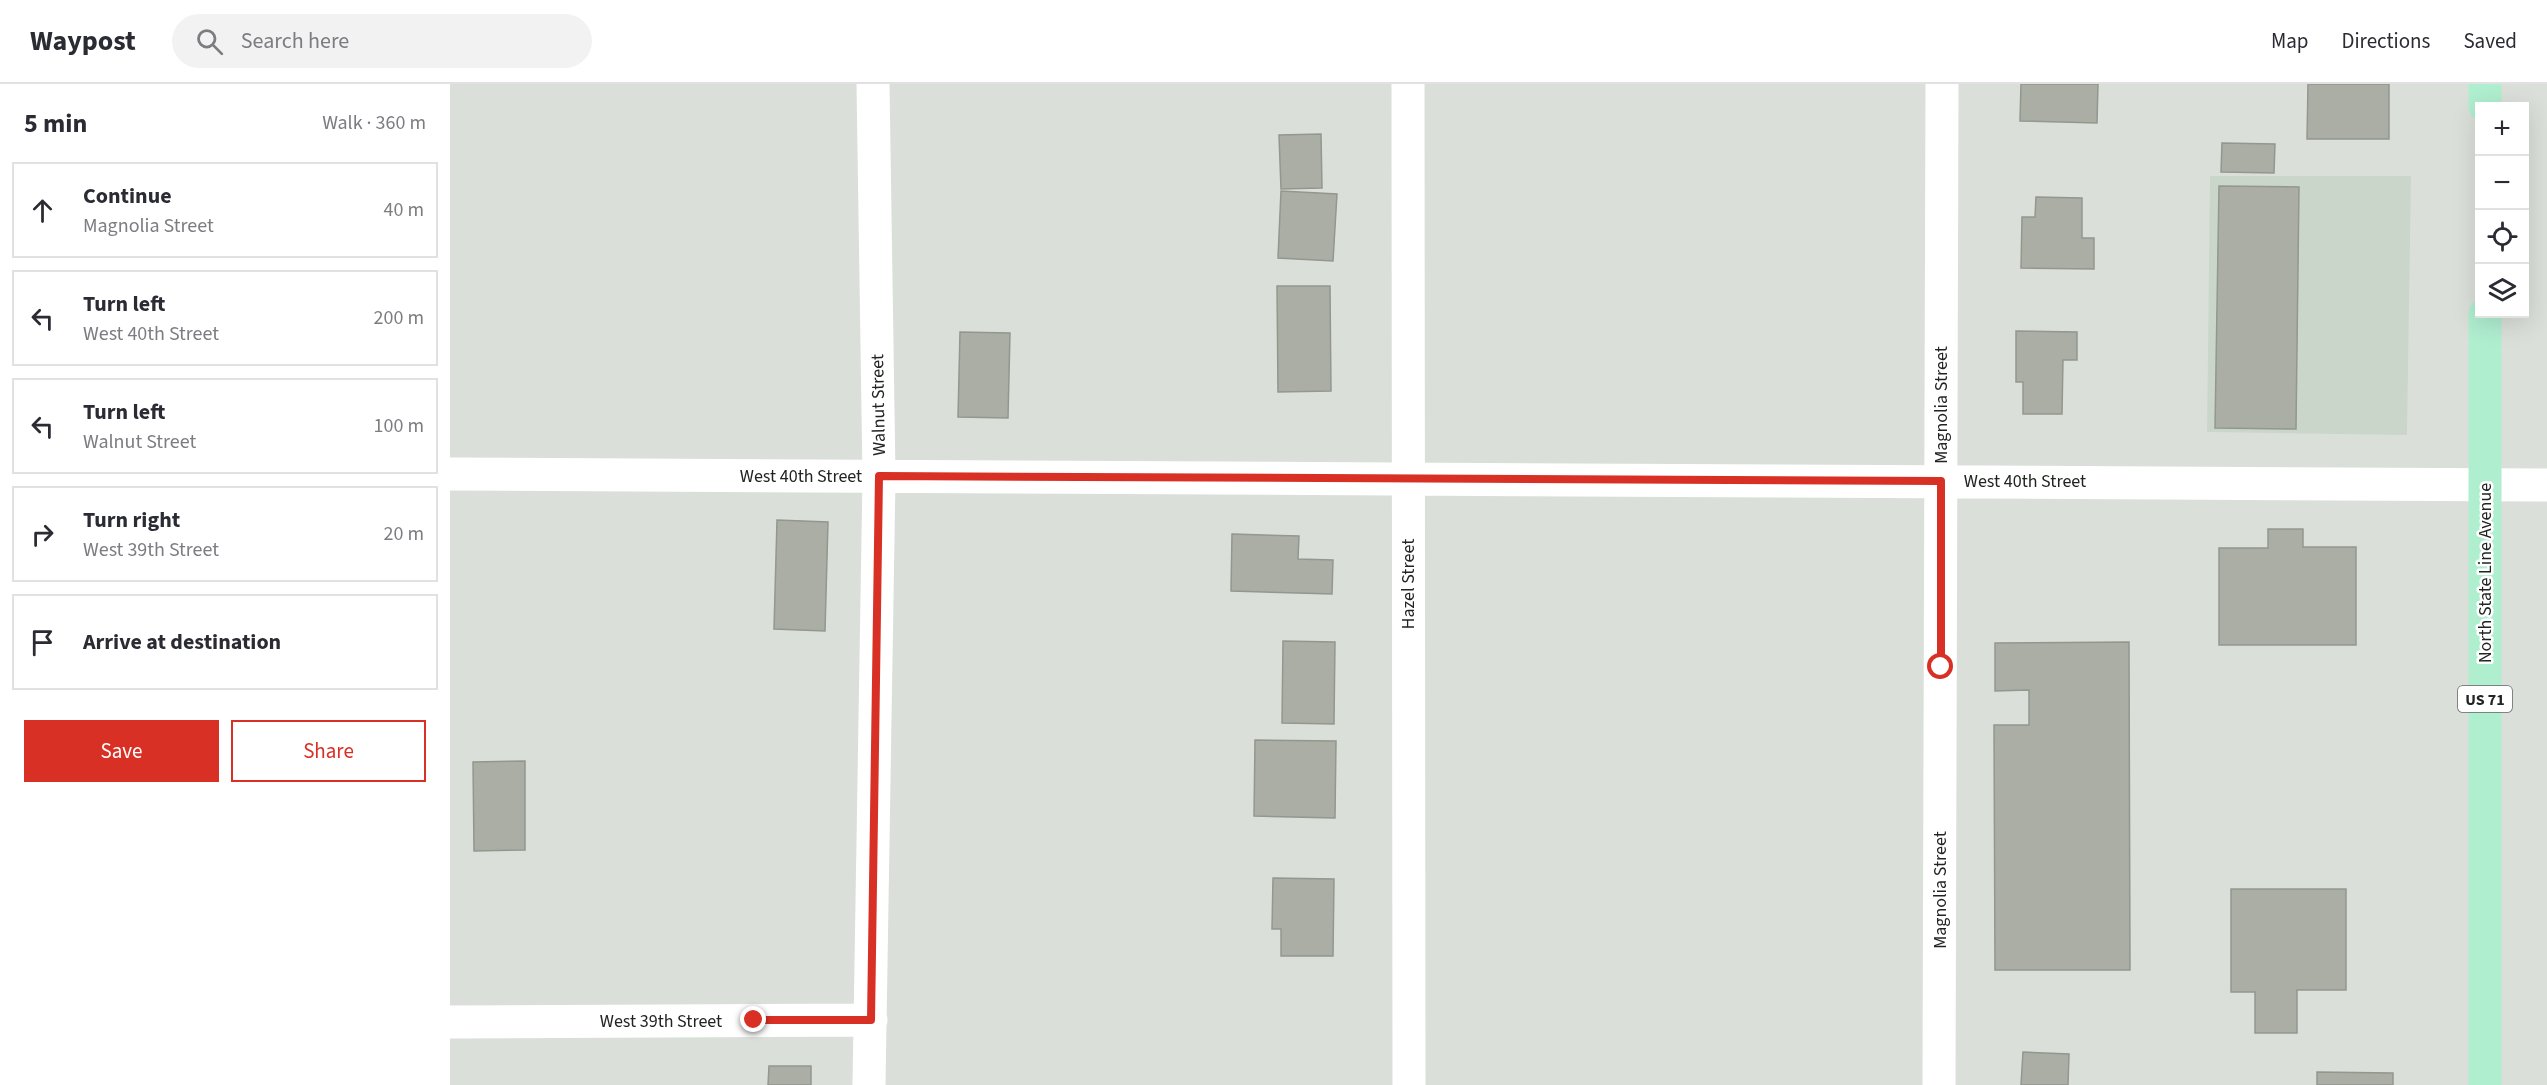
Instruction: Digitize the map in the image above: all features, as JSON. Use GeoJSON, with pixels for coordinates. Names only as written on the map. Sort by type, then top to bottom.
{"type":"FeatureCollection","features":[{"type":"Feature","properties":{"kind":"main road"},"geometry":{"type":"LineString","coordinates":[[2485,84],[2485,102]]}},
{"type":"Feature","properties":{"kind":"main road","name":"North State Line Avenue"},"geometry":{"type":"LineString","coordinates":[[2485,318],[2485,1085]]}},
{"type":"Feature","properties":{"kind":"street","name":"Walnut Street"},"geometry":{"type":"LineString","coordinates":[[869,1085],[879,476],[873,84]]}},
{"type":"Feature","properties":{"kind":"street","name":"Hazel Street"},"geometry":{"type":"LineString","coordinates":[[1408,84],[1409,1085]]}},
{"type":"Feature","properties":{"kind":"street","name":"Magnolia Street"},"geometry":{"type":"LineString","coordinates":[[1939,1085],[1942,84]]}},
{"type":"Feature","properties":{"kind":"street","name":"West 40th Street"},"geometry":{"type":"LineString","coordinates":[[450,474],[2547,485]]}},
{"type":"Feature","properties":{"kind":"street","name":"West 39th Street"},"geometry":{"type":"LineString","coordinates":[[450,1022],[871,1020]]}},
{"type":"Feature","properties":{"kind":"shaded area"},"geometry":{"type":"Polygon","coordinates":[[[2210,176],[2411,176],[2407,435],[2207,432],[2210,176]]]}},
{"type":"Feature","properties":{"kind":"building"},"geometry":{"type":"Polygon","coordinates":[[[2021,84],[2098,84],[2097,123],[2020,121],[2021,84]]]}},
{"type":"Feature","properties":{"kind":"building"},"geometry":{"type":"Polygon","coordinates":[[[2308,84],[2389,84],[2389,139],[2307,139],[2308,84]]]}},
{"type":"Feature","properties":{"kind":"building"},"geometry":{"type":"Polygon","coordinates":[[[1321,134],[1322,188],[1281,189],[1279,135],[1321,134]]]}},
{"type":"Feature","properties":{"kind":"building"},"geometry":{"type":"Polygon","coordinates":[[[2222,143],[2275,144],[2274,173],[2221,172],[2222,143]]]}},
{"type":"Feature","properties":{"kind":"building"},"geometry":{"type":"Polygon","coordinates":[[[2219,186],[2299,187],[2296,429],[2215,428],[2219,186]]]}},
{"type":"Feature","properties":{"kind":"building"},"geometry":{"type":"Polygon","coordinates":[[[1281,191],[1337,194],[1333,261],[1278,258],[1281,191]]]}},
{"type":"Feature","properties":{"kind":"building"},"geometry":{"type":"Polygon","coordinates":[[[2036,197],[2082,198],[2082,238],[2094,238],[2094,269],[2021,268],[2022,217],[2035,217],[2036,197]]]}},
{"type":"Feature","properties":{"kind":"building"},"geometry":{"type":"Polygon","coordinates":[[[1277,286],[1330,286],[1331,391],[1278,392],[1277,286]]]}},
{"type":"Feature","properties":{"kind":"building"},"geometry":{"type":"Polygon","coordinates":[[[2016,331],[2077,332],[2077,360],[2063,360],[2062,414],[2023,414],[2023,382],[2016,382],[2016,331]]]}},
{"type":"Feature","properties":{"kind":"building"},"geometry":{"type":"Polygon","coordinates":[[[960,332],[1010,333],[1008,418],[958,417],[960,332]]]}},
{"type":"Feature","properties":{"kind":"building"},"geometry":{"type":"Polygon","coordinates":[[[777,520],[828,522],[825,631],[774,629],[777,520]]]}},
{"type":"Feature","properties":{"kind":"building"},"geometry":{"type":"Polygon","coordinates":[[[2268,529],[2303,529],[2303,547],[2356,547],[2356,645],[2219,645],[2219,548],[2268,548],[2268,529]]]}},
{"type":"Feature","properties":{"kind":"building"},"geometry":{"type":"Polygon","coordinates":[[[1232,534],[1299,536],[1298,559],[1333,560],[1332,594],[1231,591],[1232,534]]]}},
{"type":"Feature","properties":{"kind":"building"},"geometry":{"type":"Polygon","coordinates":[[[1283,641],[1335,642],[1334,724],[1282,723],[1283,641]]]}},
{"type":"Feature","properties":{"kind":"building"},"geometry":{"type":"Polygon","coordinates":[[[2129,642],[2130,970],[1995,970],[1994,725],[2029,725],[2029,690],[1995,691],[1995,643],[2129,642]]]}},
{"type":"Feature","properties":{"kind":"building"},"geometry":{"type":"Polygon","coordinates":[[[1255,740],[1336,741],[1335,818],[1254,816],[1255,740]]]}},
{"type":"Feature","properties":{"kind":"building"},"geometry":{"type":"Polygon","coordinates":[[[525,761],[525,850],[474,851],[473,762],[525,761]]]}},
{"type":"Feature","properties":{"kind":"building"},"geometry":{"type":"Polygon","coordinates":[[[1273,878],[1334,879],[1333,956],[1281,956],[1281,929],[1272,929],[1273,878]]]}},
{"type":"Feature","properties":{"kind":"building"},"geometry":{"type":"Polygon","coordinates":[[[2231,889],[2346,889],[2346,990],[2297,990],[2297,1033],[2255,1033],[2255,992],[2231,992],[2231,889]]]}},
{"type":"Feature","properties":{"kind":"building"},"geometry":{"type":"Polygon","coordinates":[[[2023,1052],[2069,1054],[2068,1085],[2021,1085],[2023,1052]]]}},
{"type":"Feature","properties":{"kind":"building"},"geometry":{"type":"Polygon","coordinates":[[[769,1066],[811,1066],[811,1085],[768,1085],[769,1066]]]}},
{"type":"Feature","properties":{"kind":"building"},"geometry":{"type":"Polygon","coordinates":[[[2317,1072],[2393,1073],[2393,1085],[2317,1085],[2317,1072]]]}},
{"type":"Feature","properties":{"kind":"route"},"geometry":{"type":"LineString","coordinates":[[754,1020],[871,1020],[879,476],[1941,481],[1941,667]]}}]}
